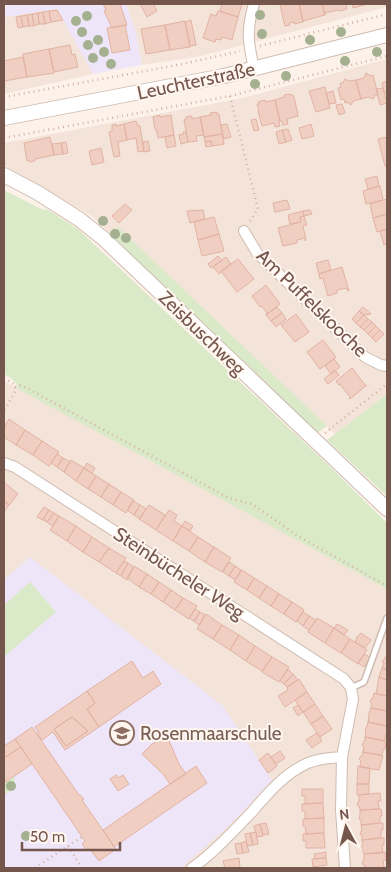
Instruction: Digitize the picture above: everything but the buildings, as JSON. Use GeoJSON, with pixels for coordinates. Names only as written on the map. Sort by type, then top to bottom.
{"type":"FeatureCollection","features":[{"type":"Feature","properties":{"kind":"street"},"geometry":{"type":"LineString","coordinates":[[254,4],[248,33],[254,69]]}},
{"type":"Feature","properties":{"kind":"street","name":"Leuchterstraße"},"geometry":{"type":"LineString","coordinates":[[4,118],[224,76],[387,35]]}},
{"type":"Feature","properties":{"kind":"street","name":"Zeisbuschweg"},"geometry":{"type":"LineString","coordinates":[[4,175],[38,193],[79,219],[104,239],[387,509]]}},
{"type":"Feature","properties":{"kind":"street","name":"Am Puffelskooche"},"geometry":{"type":"LineString","coordinates":[[244,231],[257,253],[365,356],[387,366]]}},
{"type":"Feature","properties":{"kind":"street","name":"Steinbücheler Weg"},"geometry":{"type":"LineString","coordinates":[[4,463],[15,467],[344,679],[351,688]]}},
{"type":"Feature","properties":{"kind":"street"},"geometry":{"type":"LineString","coordinates":[[345,868],[341,810],[342,757],[353,699],[351,688]]}},
{"type":"Feature","properties":{"kind":"street"},"geometry":{"type":"LineString","coordinates":[[192,868],[204,865],[268,793],[286,776],[308,763],[324,758],[342,757]]}},
{"type":"Feature","properties":{"kind":"lane"},"geometry":{"type":"LineString","coordinates":[[351,688],[364,682],[387,618]]}},
{"type":"Feature","properties":{"kind":"path"},"geometry":{"type":"LineString","coordinates":[[4,97],[183,64],[387,14]]}},
{"type":"Feature","properties":{"kind":"path"},"geometry":{"type":"LineString","coordinates":[[4,138],[230,96],[387,56]]}},
{"type":"Feature","properties":{"kind":"path"},"geometry":{"type":"LineString","coordinates":[[230,96],[258,209],[244,231]]}},
{"type":"Feature","properties":{"kind":"path"},"geometry":{"type":"LineString","coordinates":[[4,378],[15,387],[15,393],[4,411]]}},
{"type":"Feature","properties":{"kind":"path"},"geometry":{"type":"LineString","coordinates":[[315,441],[387,384]]}},
{"type":"Feature","properties":{"kind":"path"},"geometry":{"type":"LineString","coordinates":[[15,387],[21,385],[229,498],[252,504],[298,536],[387,586]]}},
{"type":"Feature","properties":{"kind":"path"},"geometry":{"type":"LineString","coordinates":[[35,868],[82,836]]}},
{"type":"Feature","properties":{"kind":"path"},"geometry":{"type":"LineString","coordinates":[[68,846],[82,868]]}},
{"type":"Feature","properties":{"kind":"shaded area"},"geometry":{"type":"Polygon","coordinates":[[[7,4],[126,4],[136,33],[142,65],[93,74],[57,9],[4,17],[7,4]]]}},
{"type":"Feature","properties":{"kind":"shaded area"},"geometry":{"type":"Polygon","coordinates":[[[126,4],[387,4],[387,7],[201,56],[142,65],[136,33],[126,4]]]}},
{"type":"Feature","properties":{"kind":"shaded area"},"geometry":{"type":"Polygon","coordinates":[[[57,8],[93,74],[4,94],[4,17],[57,8]]]}},
{"type":"Feature","properties":{"kind":"shaded area"},"geometry":{"type":"Polygon","coordinates":[[[387,59],[387,394],[335,434],[118,228],[111,234],[92,216],[4,165],[4,143],[243,98],[387,59]]]}},
{"type":"Feature","properties":{"kind":"shaded area"},"geometry":{"type":"Polygon","coordinates":[[[4,381],[387,589],[387,868],[4,868],[4,381]]]}},
{"type":"Feature","properties":{"kind":"shaded area","name":"Rosenmaarschule"},"geometry":{"type":"Polygon","coordinates":[[[30,557],[223,706],[272,780],[230,825],[181,868],[4,868],[4,580],[30,557]]]}},
{"type":"Feature","properties":{"kind":"green space"},"geometry":{"type":"Polygon","coordinates":[[[4,190],[41,209],[48,210],[78,229],[387,523],[387,589],[18,389],[13,380],[4,374],[4,190]]]}},
{"type":"Feature","properties":{"kind":"green space"},"geometry":{"type":"Polygon","coordinates":[[[118,227],[327,426],[316,434],[121,248],[123,246],[111,234],[118,227]]]}},
{"type":"Feature","properties":{"kind":"green space"},"geometry":{"type":"Polygon","coordinates":[[[387,394],[387,496],[327,440],[387,394]]]}},
{"type":"Feature","properties":{"kind":"green space"},"geometry":{"type":"Polygon","coordinates":[[[30,582],[56,612],[4,657],[4,605],[30,582]]]}},
{"type":"Feature","properties":{"kind":"green space"},"geometry":{"type":"Polygon","coordinates":[[[14,776],[15,787],[4,795],[4,783],[14,776]]]}},
{"type":"Feature","properties":{"kind":"place","name":"Rosenmaarschule"},"geometry":{"type":"Point","coordinates":[122,733]}}]}
